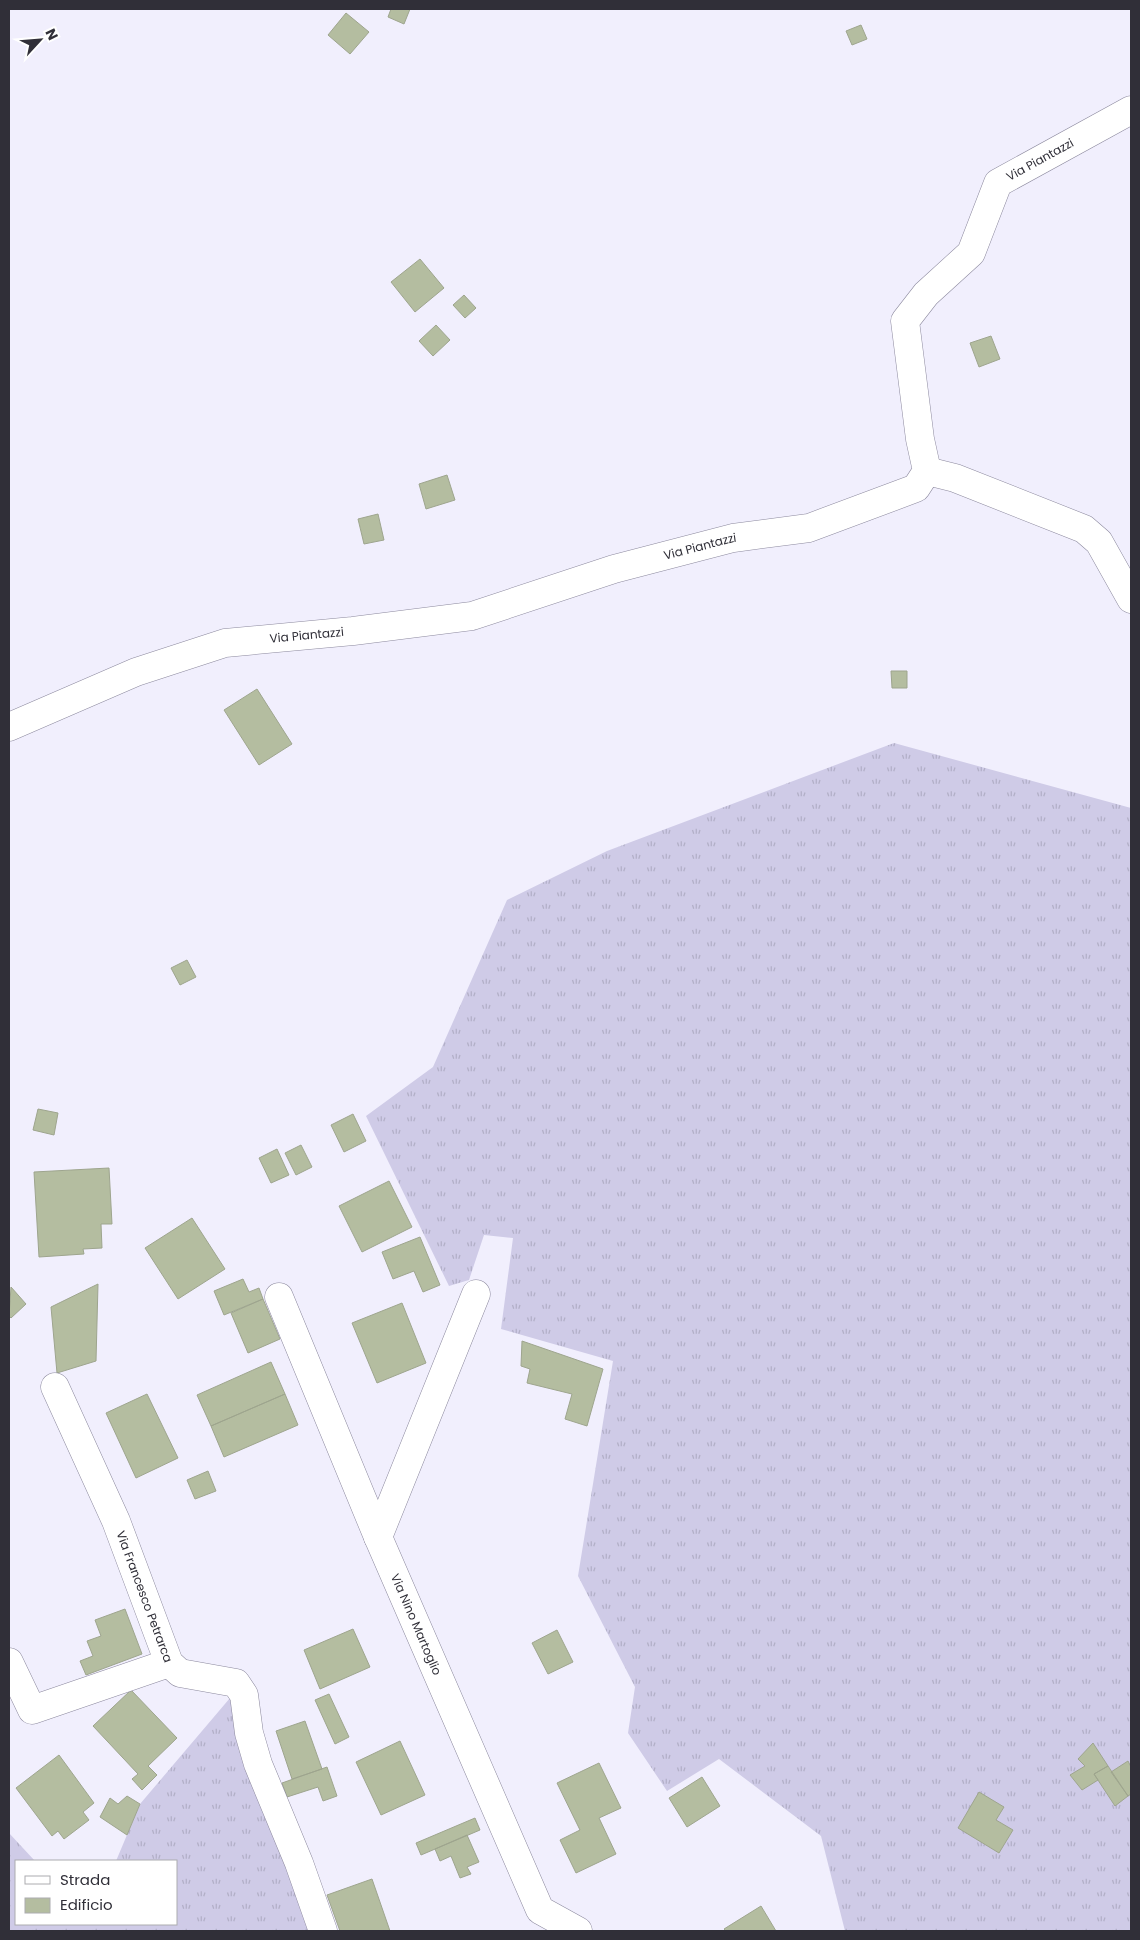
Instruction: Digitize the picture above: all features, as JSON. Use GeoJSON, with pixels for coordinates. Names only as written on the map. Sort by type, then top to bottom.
{"type":"FeatureCollection","features":[{"type":"Feature","properties":{"kind":"street","name":"Via Piantazzi"},"geometry":{"type":"LineString","coordinates":[[9,727],[136,672],[225,643],[353,632],[472,616],[614,569],[734,538],[808,528],[916,488],[927,471],[920,439],[905,321],[926,294],[970,253],[998,182],[1131,110]]}},
{"type":"Feature","properties":{"kind":"street"},"geometry":{"type":"LineString","coordinates":[[927,471],[955,478],[1084,529],[1099,542],[1131,599]]}},
{"type":"Feature","properties":{"kind":"street"},"geometry":{"type":"LineString","coordinates":[[378,1537],[476,1294]]}},
{"type":"Feature","properties":{"kind":"street","name":"Via Nino Martoglio"},"geometry":{"type":"LineString","coordinates":[[278,1297],[378,1537],[540,1910],[578,1931]]}},
{"type":"Feature","properties":{"kind":"street","name":"Via Francesco Petrarca"},"geometry":{"type":"LineString","coordinates":[[55,1387],[116,1521],[169,1663],[180,1673],[236,1683],[244,1695],[249,1733],[258,1764],[299,1863],[323,1931]]}},
{"type":"Feature","properties":{"kind":"street"},"geometry":{"type":"LineString","coordinates":[[9,1662],[32,1710],[169,1663]]}},
{"type":"Feature","properties":{"kind":"green space"},"geometry":{"type":"Polygon","coordinates":[[[894,743],[1131,808],[1131,1931],[845,1931],[821,1836],[719,1759],[667,1791],[628,1733],[635,1687],[578,1576],[613,1361],[501,1329],[513,1238],[484,1235],[469,1280],[449,1286],[366,1116],[433,1067],[507,900],[607,851],[894,743]]]}},
{"type":"Feature","properties":{"kind":"green space"},"geometry":{"type":"Polygon","coordinates":[[[230,1698],[235,1702],[312,1931],[9,1931],[9,1833],[34,1860],[15,1860],[15,1925],[178,1925],[178,1860],[116,1860],[140,1804],[230,1698]]]}},
{"type":"Feature","properties":{"kind":"building"},"geometry":{"type":"Polygon","coordinates":[[[391,9],[410,9],[404,24],[388,17],[391,9]]]}},
{"type":"Feature","properties":{"kind":"building"},"geometry":{"type":"Polygon","coordinates":[[[346,13],[369,32],[350,54],[328,35],[346,13]]]}},
{"type":"Feature","properties":{"kind":"building"},"geometry":{"type":"Polygon","coordinates":[[[861,25],[867,39],[852,45],[846,31],[861,25]]]}},
{"type":"Feature","properties":{"kind":"building"},"geometry":{"type":"Polygon","coordinates":[[[420,259],[444,288],[415,312],[391,282],[420,259]]]}},
{"type":"Feature","properties":{"kind":"building"},"geometry":{"type":"Polygon","coordinates":[[[464,295],[476,308],[465,318],[453,305],[464,295]]]}},
{"type":"Feature","properties":{"kind":"building"},"geometry":{"type":"Polygon","coordinates":[[[436,325],[450,340],[433,356],[419,341],[436,325]]]}},
{"type":"Feature","properties":{"kind":"building"},"geometry":{"type":"Polygon","coordinates":[[[991,336],[1000,359],[979,367],[970,343],[991,336]]]}},
{"type":"Feature","properties":{"kind":"building"},"geometry":{"type":"Polygon","coordinates":[[[447,475],[455,500],[426,509],[419,484],[447,475]]]}},
{"type":"Feature","properties":{"kind":"building"},"geometry":{"type":"Polygon","coordinates":[[[378,514],[384,540],[364,544],[358,519],[378,514]]]}},
{"type":"Feature","properties":{"kind":"building"},"geometry":{"type":"Polygon","coordinates":[[[891,671],[907,671],[907,688],[892,688],[891,671]]]}},
{"type":"Feature","properties":{"kind":"building"},"geometry":{"type":"Polygon","coordinates":[[[257,689],[292,744],[259,765],[224,710],[257,689]]]}},
{"type":"Feature","properties":{"kind":"building"},"geometry":{"type":"Polygon","coordinates":[[[187,960],[196,977],[180,985],[171,968],[187,960]]]}},
{"type":"Feature","properties":{"kind":"building"},"geometry":{"type":"Polygon","coordinates":[[[38,1109],[58,1113],[54,1135],[33,1130],[38,1109]]]}},
{"type":"Feature","properties":{"kind":"building"},"geometry":{"type":"Polygon","coordinates":[[[353,1114],[366,1141],[344,1152],[331,1125],[353,1114]]]}},
{"type":"Feature","properties":{"kind":"building"},"geometry":{"type":"Polygon","coordinates":[[[301,1145],[312,1167],[296,1175],[285,1153],[301,1145]]]}},
{"type":"Feature","properties":{"kind":"building"},"geometry":{"type":"Polygon","coordinates":[[[277,1149],[289,1175],[271,1183],[259,1158],[277,1149]]]}},
{"type":"Feature","properties":{"kind":"building"},"geometry":{"type":"Polygon","coordinates":[[[109,1168],[112,1224],[101,1224],[102,1248],[83,1249],[84,1254],[39,1257],[34,1172],[109,1168]]]}},
{"type":"Feature","properties":{"kind":"building"},"geometry":{"type":"Polygon","coordinates":[[[389,1181],[412,1227],[362,1252],[339,1206],[389,1181]]]}},
{"type":"Feature","properties":{"kind":"building"},"geometry":{"type":"Polygon","coordinates":[[[192,1218],[225,1269],[178,1299],[145,1248],[192,1218]]]}},
{"type":"Feature","properties":{"kind":"building"},"geometry":{"type":"Polygon","coordinates":[[[420,1237],[440,1285],[423,1292],[414,1271],[393,1279],[382,1252],[420,1237]]]}},
{"type":"Feature","properties":{"kind":"building"},"geometry":{"type":"Polygon","coordinates":[[[243,1279],[249,1292],[259,1288],[263,1299],[224,1315],[214,1291],[243,1279]]]}},
{"type":"Feature","properties":{"kind":"building"},"geometry":{"type":"Polygon","coordinates":[[[98,1284],[96,1361],[57,1373],[51,1307],[98,1284]]]}},
{"type":"Feature","properties":{"kind":"building"},"geometry":{"type":"Polygon","coordinates":[[[11,1287],[26,1304],[11,1318],[9,1316],[11,1287]]]}},
{"type":"Feature","properties":{"kind":"building"},"geometry":{"type":"Polygon","coordinates":[[[263,1299],[280,1339],[248,1353],[231,1313],[263,1299]]]}},
{"type":"Feature","properties":{"kind":"building"},"geometry":{"type":"Polygon","coordinates":[[[402,1303],[426,1363],[377,1383],[352,1323],[402,1303]]]}},
{"type":"Feature","properties":{"kind":"building"},"geometry":{"type":"Polygon","coordinates":[[[522,1341],[603,1369],[587,1426],[565,1419],[572,1394],[527,1383],[530,1369],[521,1366],[522,1341]]]}},
{"type":"Feature","properties":{"kind":"building"},"geometry":{"type":"Polygon","coordinates":[[[271,1362],[285,1394],[211,1426],[197,1395],[271,1362]]]}},
{"type":"Feature","properties":{"kind":"building"},"geometry":{"type":"Polygon","coordinates":[[[147,1394],[178,1458],[136,1478],[106,1413],[147,1394]]]}},
{"type":"Feature","properties":{"kind":"building"},"geometry":{"type":"Polygon","coordinates":[[[285,1394],[298,1425],[224,1457],[211,1426],[285,1394]]]}},
{"type":"Feature","properties":{"kind":"building"},"geometry":{"type":"Polygon","coordinates":[[[208,1471],[216,1491],[195,1499],[187,1480],[208,1471]]]}},
{"type":"Feature","properties":{"kind":"building"},"geometry":{"type":"Polygon","coordinates":[[[125,1609],[142,1654],[86,1675],[80,1661],[93,1656],[87,1641],[101,1636],[95,1620],[125,1609]]]}},
{"type":"Feature","properties":{"kind":"building"},"geometry":{"type":"Polygon","coordinates":[[[353,1629],[370,1667],[320,1689],[304,1650],[353,1629]]]}},
{"type":"Feature","properties":{"kind":"building"},"geometry":{"type":"Polygon","coordinates":[[[557,1630],[573,1662],[548,1674],[532,1643],[557,1630]]]}},
{"type":"Feature","properties":{"kind":"building"},"geometry":{"type":"Polygon","coordinates":[[[131,1690],[177,1738],[148,1766],[157,1775],[142,1790],[132,1779],[138,1774],[93,1726],[131,1690]]]}},
{"type":"Feature","properties":{"kind":"building"},"geometry":{"type":"Polygon","coordinates":[[[329,1694],[349,1737],[335,1744],[315,1700],[329,1694]]]}},
{"type":"Feature","properties":{"kind":"building"},"geometry":{"type":"Polygon","coordinates":[[[305,1721],[322,1769],[292,1779],[276,1731],[305,1721]]]}},
{"type":"Feature","properties":{"kind":"building"},"geometry":{"type":"Polygon","coordinates":[[[400,1741],[425,1795],[381,1815],[356,1762],[400,1741]]]}},
{"type":"Feature","properties":{"kind":"building"},"geometry":{"type":"Polygon","coordinates":[[[1093,1743],[1108,1766],[1094,1774],[1098,1780],[1082,1790],[1070,1775],[1085,1766],[1078,1759],[1093,1743]]]}},
{"type":"Feature","properties":{"kind":"building"},"geometry":{"type":"Polygon","coordinates":[[[59,1755],[94,1803],[83,1812],[89,1820],[64,1839],[58,1831],[52,1836],[16,1788],[59,1755]]]}},
{"type":"Feature","properties":{"kind":"building"},"geometry":{"type":"Polygon","coordinates":[[[1128,1761],[1131,1767],[1131,1794],[1128,1796],[1111,1772],[1128,1761]]]}},
{"type":"Feature","properties":{"kind":"building"},"geometry":{"type":"Polygon","coordinates":[[[599,1763],[621,1808],[599,1818],[616,1854],[576,1873],[560,1840],[580,1830],[557,1783],[599,1763]]]}},
{"type":"Feature","properties":{"kind":"building"},"geometry":{"type":"Polygon","coordinates":[[[1108,1766],[1128,1796],[1115,1806],[1094,1774],[1108,1766]]]}},
{"type":"Feature","properties":{"kind":"building"},"geometry":{"type":"Polygon","coordinates":[[[327,1767],[337,1796],[323,1801],[318,1787],[287,1797],[282,1783],[327,1767]]]}},
{"type":"Feature","properties":{"kind":"building"},"geometry":{"type":"Polygon","coordinates":[[[702,1777],[720,1806],[687,1827],[669,1798],[702,1777]]]}},
{"type":"Feature","properties":{"kind":"building"},"geometry":{"type":"Polygon","coordinates":[[[979,1792],[1004,1807],[996,1820],[1013,1830],[999,1853],[958,1828],[979,1792]]]}},
{"type":"Feature","properties":{"kind":"building"},"geometry":{"type":"Polygon","coordinates":[[[127,1796],[140,1804],[127,1835],[100,1817],[110,1798],[118,1804],[127,1796]]]}},
{"type":"Feature","properties":{"kind":"building"},"geometry":{"type":"Polygon","coordinates":[[[475,1818],[480,1830],[421,1855],[416,1843],[475,1818]]]}},
{"type":"Feature","properties":{"kind":"building"},"geometry":{"type":"Polygon","coordinates":[[[467,1835],[479,1862],[467,1867],[471,1874],[460,1878],[451,1856],[440,1861],[435,1849],[467,1835]]]}},
{"type":"Feature","properties":{"kind":"building"},"geometry":{"type":"Polygon","coordinates":[[[372,1879],[390,1931],[340,1931],[327,1895],[372,1879]]]}},
{"type":"Feature","properties":{"kind":"building"},"geometry":{"type":"Polygon","coordinates":[[[761,1906],[776,1931],[726,1931],[724,1929],[761,1906]]]}}]}
